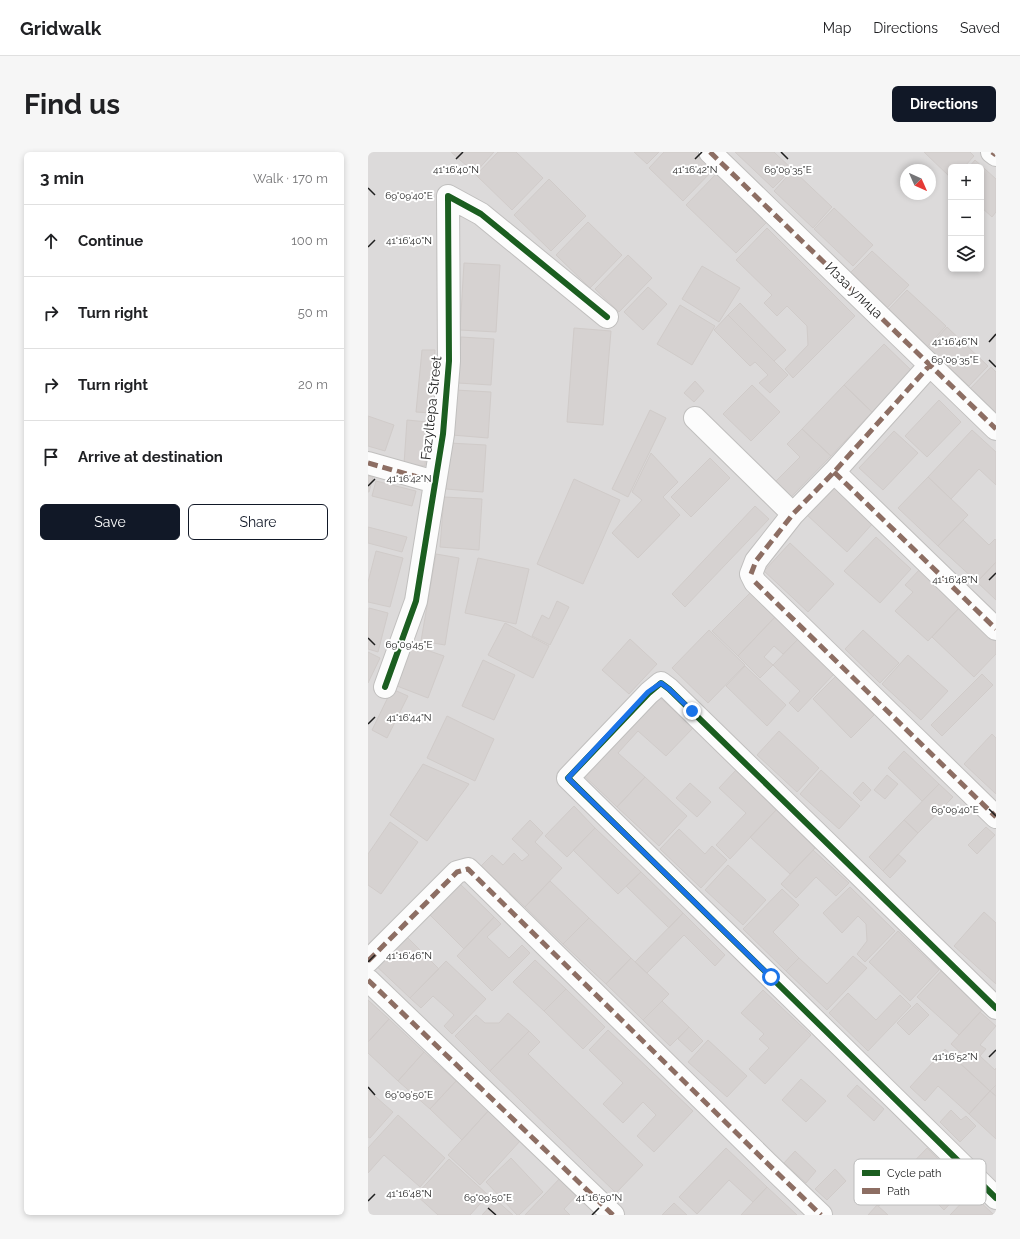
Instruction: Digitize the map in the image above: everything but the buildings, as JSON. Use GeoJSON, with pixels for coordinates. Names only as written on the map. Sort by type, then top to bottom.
{"type":"FeatureCollection","features":[{"type":"Feature","properties":{"kind":"street","name":"Изза улица"},"geometry":{"type":"LineString","coordinates":[[710,152],[996,429]]}},
{"type":"Feature","properties":{"kind":"street"},"geometry":{"type":"LineString","coordinates":[[992,152],[996,156]]}},
{"type":"Feature","properties":{"kind":"street","name":"Fazyltepa Street"},"geometry":{"type":"LineString","coordinates":[[385,687],[416,601],[443,434],[449,361],[448,196],[482,214],[607,317]]}},
{"type":"Feature","properties":{"kind":"street"},"geometry":{"type":"LineString","coordinates":[[930,365],[834,472],[793,514],[756,561],[753,578],[996,817]]}},
{"type":"Feature","properties":{"kind":"street"},"geometry":{"type":"LineString","coordinates":[[695,418],[793,514]]}},
{"type":"Feature","properties":{"kind":"street"},"geometry":{"type":"LineString","coordinates":[[368,464],[435,482]]}},
{"type":"Feature","properties":{"kind":"street"},"geometry":{"type":"LineString","coordinates":[[834,472],[996,630]]}},
{"type":"Feature","properties":{"kind":"street"},"geometry":{"type":"LineString","coordinates":[[956,1159],[568,778],[648,692],[661,683],[681,700],[996,1008]]}},
{"type":"Feature","properties":{"kind":"street"},"geometry":{"type":"LineString","coordinates":[[368,961],[456,872],[468,869],[767,1164],[821,1215]]}},
{"type":"Feature","properties":{"kind":"street"},"geometry":{"type":"LineString","coordinates":[[368,980],[613,1215]]}},
{"type":"Feature","properties":{"kind":"street"},"geometry":{"type":"LineString","coordinates":[[986,1188],[996,1198]]}},
{"type":"Feature","properties":{"kind":"shaded area"},"geometry":{"type":"Polygon","coordinates":[[[368,152],[996,152],[996,1215],[368,1215],[368,152]]]}},
{"type":"Feature","properties":{"kind":"marked path"},"geometry":{"type":"LineString","coordinates":[[710,152],[996,429]]}},
{"type":"Feature","properties":{"kind":"marked path"},"geometry":{"type":"LineString","coordinates":[[992,152],[996,155]]}},
{"type":"Feature","properties":{"kind":"marked path"},"geometry":{"type":"LineString","coordinates":[[751,574],[756,561],[793,514],[834,472],[930,365]]}},
{"type":"Feature","properties":{"kind":"marked path"},"geometry":{"type":"LineString","coordinates":[[368,463],[435,482]]}},
{"type":"Feature","properties":{"kind":"marked path"},"geometry":{"type":"LineString","coordinates":[[834,472],[996,629]]}},
{"type":"Feature","properties":{"kind":"marked path"},"geometry":{"type":"LineString","coordinates":[[755,582],[996,817]]}},
{"type":"Feature","properties":{"kind":"marked path"},"geometry":{"type":"LineString","coordinates":[[368,961],[457,872],[468,869],[821,1215]]}},
{"type":"Feature","properties":{"kind":"marked path"},"geometry":{"type":"LineString","coordinates":[[368,980],[613,1215]]}},
{"type":"Feature","properties":{"kind":"cycle path"},"geometry":{"type":"LineString","coordinates":[[385,687],[416,601],[443,434],[449,361],[448,196],[481,214],[607,317]]}},
{"type":"Feature","properties":{"kind":"cycle path"},"geometry":{"type":"LineString","coordinates":[[956,1159],[568,778],[649,693],[661,683],[669,689],[996,1008]]}},
{"type":"Feature","properties":{"kind":"cycle path"},"geometry":{"type":"LineString","coordinates":[[986,1188],[996,1198]]}},
{"type":"Feature","properties":{"kind":"route"},"geometry":{"type":"LineString","coordinates":[[692,711],[661,683],[648,692],[568,778],[771,977]]}}]}
